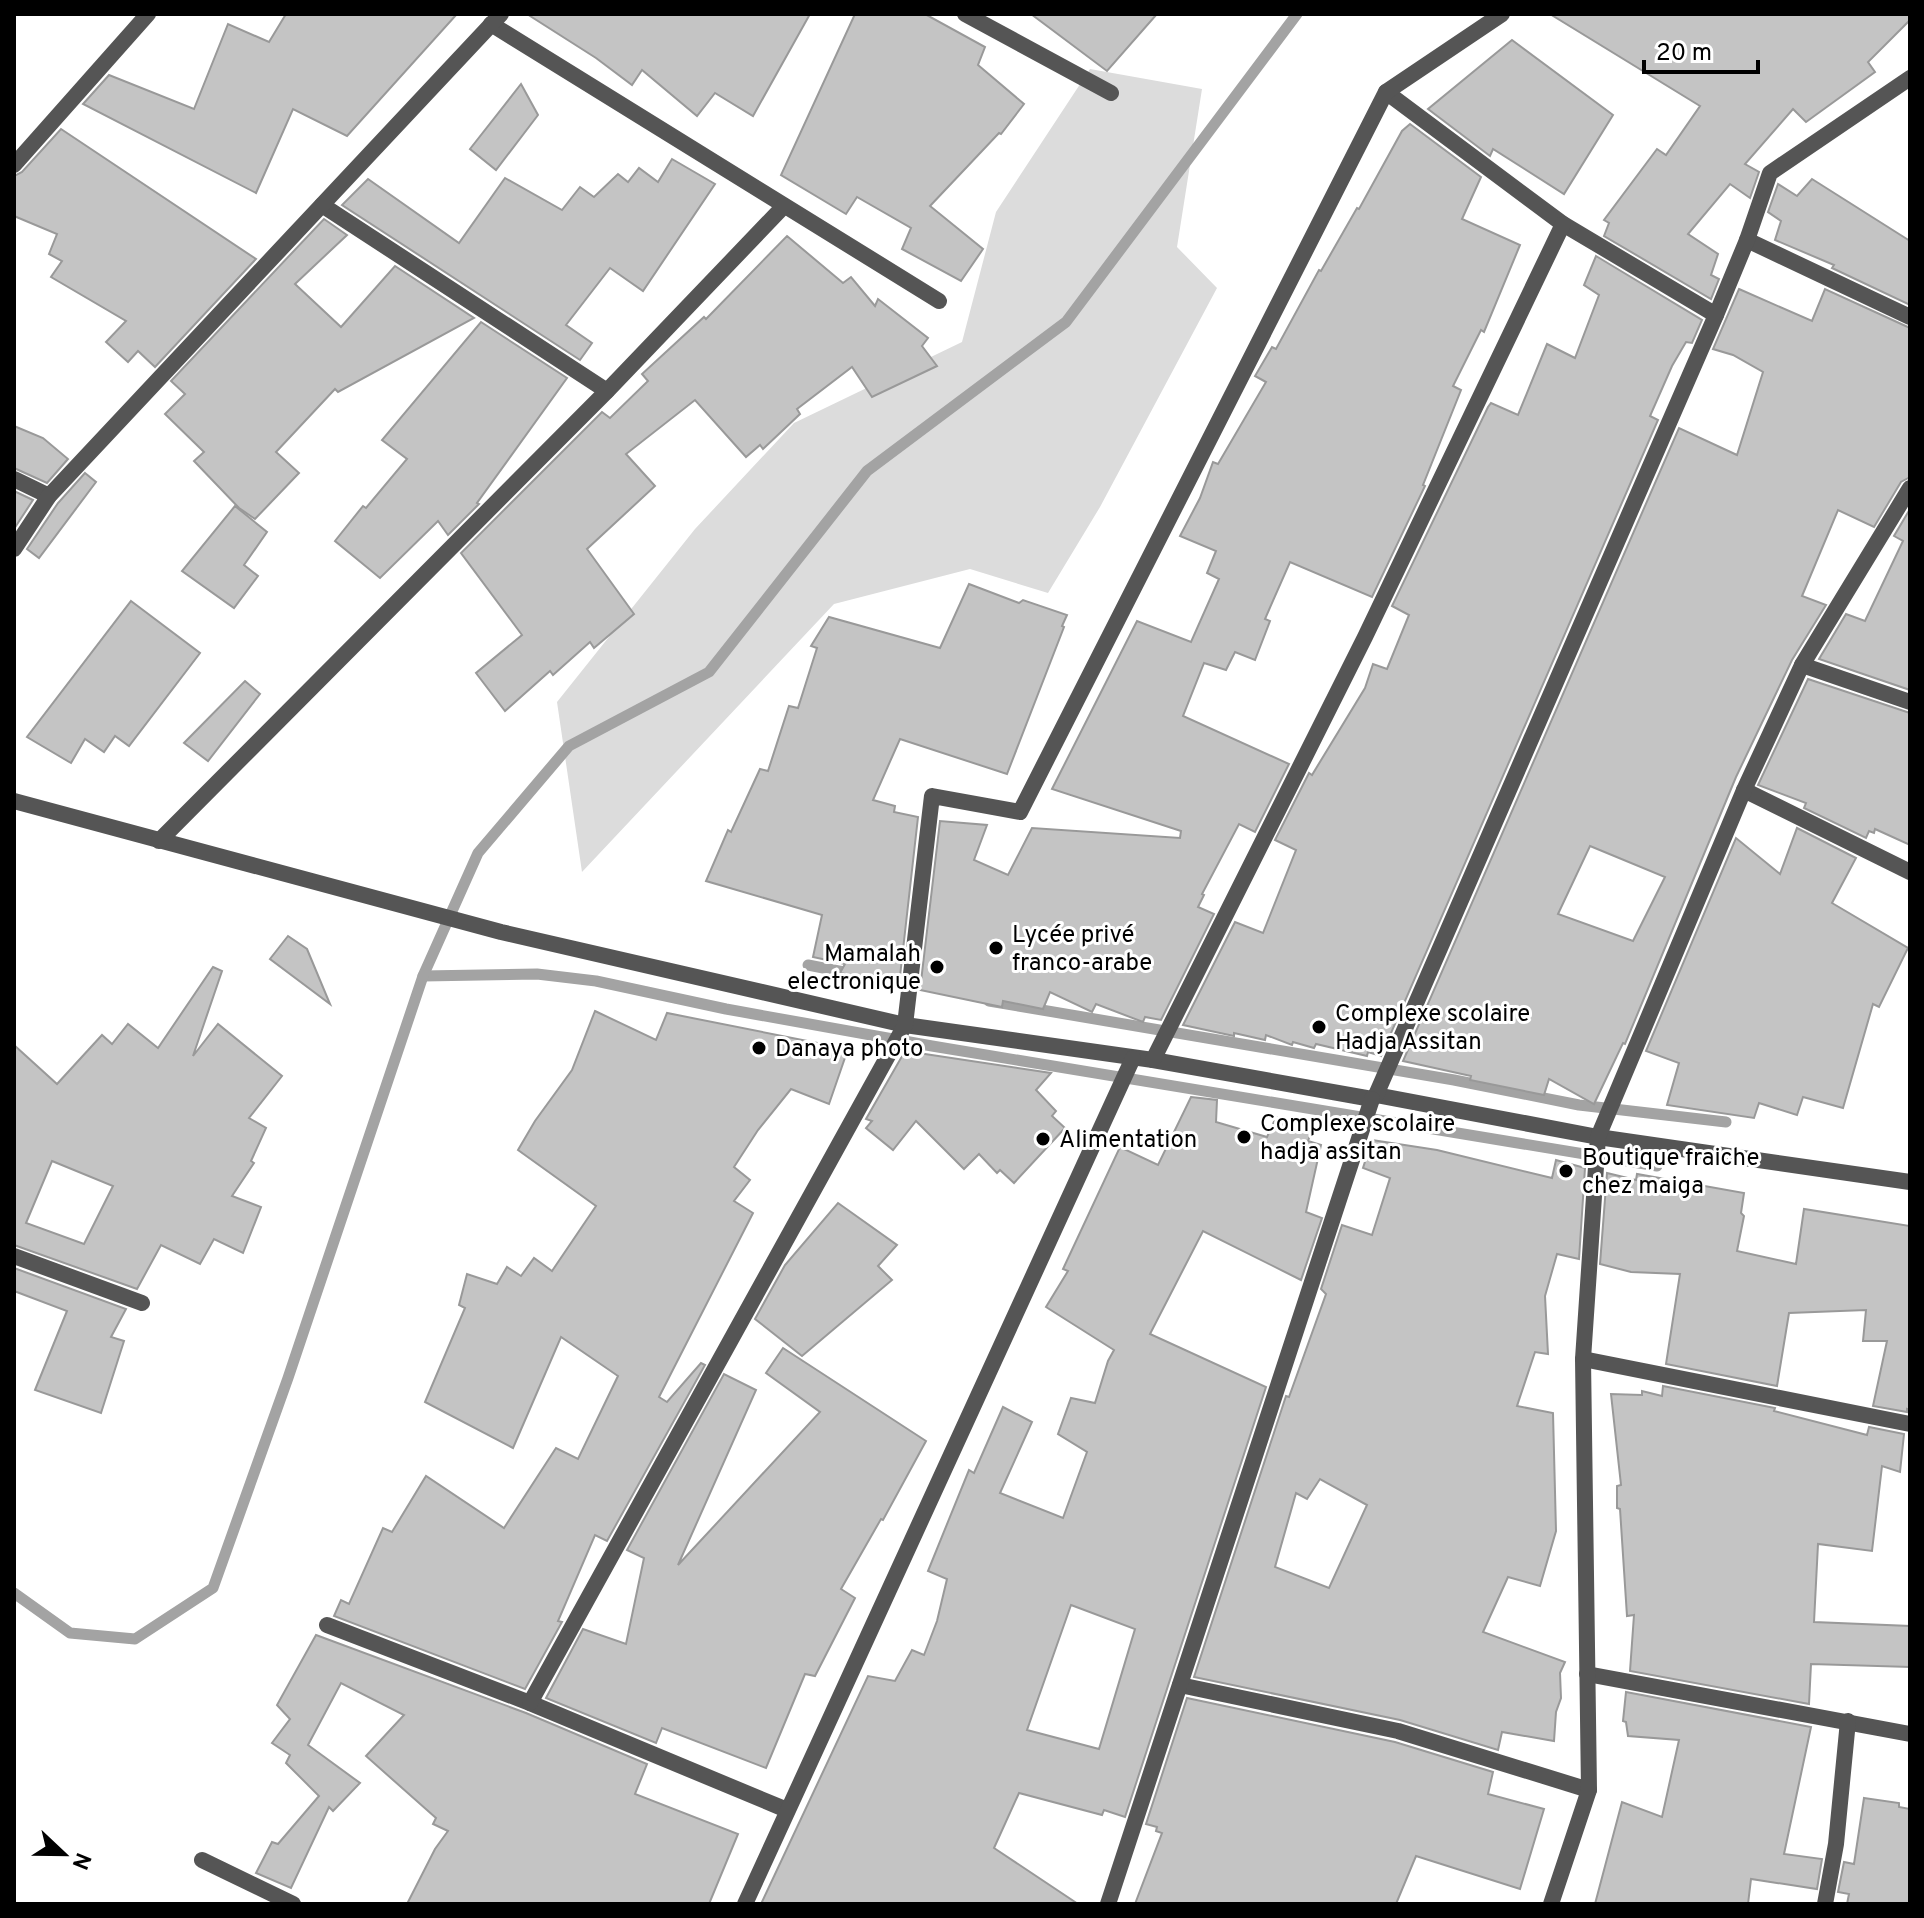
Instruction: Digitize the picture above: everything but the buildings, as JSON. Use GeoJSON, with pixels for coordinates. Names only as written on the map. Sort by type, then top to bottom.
{"type":"FeatureCollection","features":[{"type":"Feature","properties":{"kind":"street"},"geometry":{"type":"LineString","coordinates":[[14,165],[148,14]]}},
{"type":"Feature","properties":{"kind":"street"},"geometry":{"type":"LineString","coordinates":[[965,14],[1111,93]]}},
{"type":"Feature","properties":{"kind":"street"},"geometry":{"type":"LineString","coordinates":[[530,1703],[905,1025],[932,796],[1020,812],[1386,92],[1502,14]]}},
{"type":"Feature","properties":{"kind":"street"},"geometry":{"type":"LineString","coordinates":[[14,549],[49,496],[496,19],[784,206],[939,301]]}},
{"type":"Feature","properties":{"kind":"street"},"geometry":{"type":"LineString","coordinates":[[1108,1904],[1374,1097],[1716,315],[1770,173],[1910,78]]}},
{"type":"Feature","properties":{"kind":"street"},"geometry":{"type":"LineString","coordinates":[[1386,92],[1563,224],[1716,315]]}},
{"type":"Feature","properties":{"kind":"street"},"geometry":{"type":"LineString","coordinates":[[322,205],[607,391]]}},
{"type":"Feature","properties":{"kind":"street"},"geometry":{"type":"LineString","coordinates":[[159,841],[607,391],[784,206]]}},
{"type":"Feature","properties":{"kind":"street"},"geometry":{"type":"LineString","coordinates":[[1153,1060],[1365,637],[1563,224]]}},
{"type":"Feature","properties":{"kind":"street"},"geometry":{"type":"LineString","coordinates":[[1747,240],[1910,317]]}},
{"type":"Feature","properties":{"kind":"street"},"geometry":{"type":"LineString","coordinates":[[14,479],[49,496]]}},
{"type":"Feature","properties":{"kind":"street"},"geometry":{"type":"LineString","coordinates":[[1551,1904],[1589,1790],[1583,1359],[1598,1137],[1744,790],[1802,665],[1910,488]]}},
{"type":"Feature","properties":{"kind":"street"},"geometry":{"type":"LineString","coordinates":[[1802,665],[1910,702]]}},
{"type":"Feature","properties":{"kind":"street"},"geometry":{"type":"LineString","coordinates":[[1744,790],[1910,872]]}},
{"type":"Feature","properties":{"kind":"street"},"geometry":{"type":"LineString","coordinates":[[14,801],[501,932],[905,1025],[1153,1060],[1598,1137],[1910,1182]]}},
{"type":"Feature","properties":{"kind":"street"},"geometry":{"type":"LineString","coordinates":[[745,1904],[1133,1058]]}},
{"type":"Feature","properties":{"kind":"street"},"geometry":{"type":"LineString","coordinates":[[14,1256],[142,1303]]}},
{"type":"Feature","properties":{"kind":"street"},"geometry":{"type":"LineString","coordinates":[[1583,1359],[1910,1424]]}},
{"type":"Feature","properties":{"kind":"street"},"geometry":{"type":"LineString","coordinates":[[327,1625],[530,1703],[787,1810]]}},
{"type":"Feature","properties":{"kind":"street"},"geometry":{"type":"LineString","coordinates":[[1587,1674],[1910,1734]]}},
{"type":"Feature","properties":{"kind":"street"},"geometry":{"type":"LineString","coordinates":[[1180,1685],[1398,1731],[1589,1790]]}},
{"type":"Feature","properties":{"kind":"street"},"geometry":{"type":"LineString","coordinates":[[1825,1904],[1836,1844],[1848,1721]]}},
{"type":"Feature","properties":{"kind":"street"},"geometry":{"type":"LineString","coordinates":[[202,1860],[293,1904]]}},
{"type":"Feature","properties":{"kind":"shaded area"},"geometry":{"type":"Polygon","coordinates":[[[1090,69],[1202,89],[1177,247],[1217,288],[1100,507],[1048,593],[970,569],[834,604],[582,872],[557,702],[695,529],[794,423],[962,342],[996,212],[1090,69]]]}},
{"type":"Feature","properties":{"kind":"waterway"},"geometry":{"type":"LineString","coordinates":[[14,1593],[70,1633],[135,1639],[213,1588],[288,1378],[423,976],[478,853],[569,746],[709,672],[867,471],[1066,322],[1297,14]]}},
{"type":"Feature","properties":{"kind":"waterway"},"geometry":{"type":"LineString","coordinates":[[808,965],[854,974]]}},
{"type":"Feature","properties":{"kind":"waterway"},"geometry":{"type":"LineString","coordinates":[[423,976],[537,974],[596,981],[726,1009],[932,1046],[1657,1166]]}},
{"type":"Feature","properties":{"kind":"waterway"},"geometry":{"type":"LineString","coordinates":[[989,1001],[1454,1080],[1579,1105],[1726,1122]]}},
{"type":"Feature","properties":{"kind":"place","name":"Lycée privé franco-arabe"},"geometry":{"type":"Point","coordinates":[996,948]}},
{"type":"Feature","properties":{"kind":"place","name":"Mamalah electronique"},"geometry":{"type":"Point","coordinates":[937,967]}},
{"type":"Feature","properties":{"kind":"place","name":"Complexe scolaire Hadja Assitan"},"geometry":{"type":"Point","coordinates":[1319,1027]}},
{"type":"Feature","properties":{"kind":"place","name":"Danaya photo"},"geometry":{"type":"Point","coordinates":[759,1048]}},
{"type":"Feature","properties":{"kind":"place","name":"Complexe scolaire hadja assitan"},"geometry":{"type":"Point","coordinates":[1244,1137]}},
{"type":"Feature","properties":{"kind":"place","name":"Alimentation"},"geometry":{"type":"Point","coordinates":[1043,1139]}},
{"type":"Feature","properties":{"kind":"place","name":"Boutique fraiche chez maiga"},"geometry":{"type":"Point","coordinates":[1566,1171]}}]}
